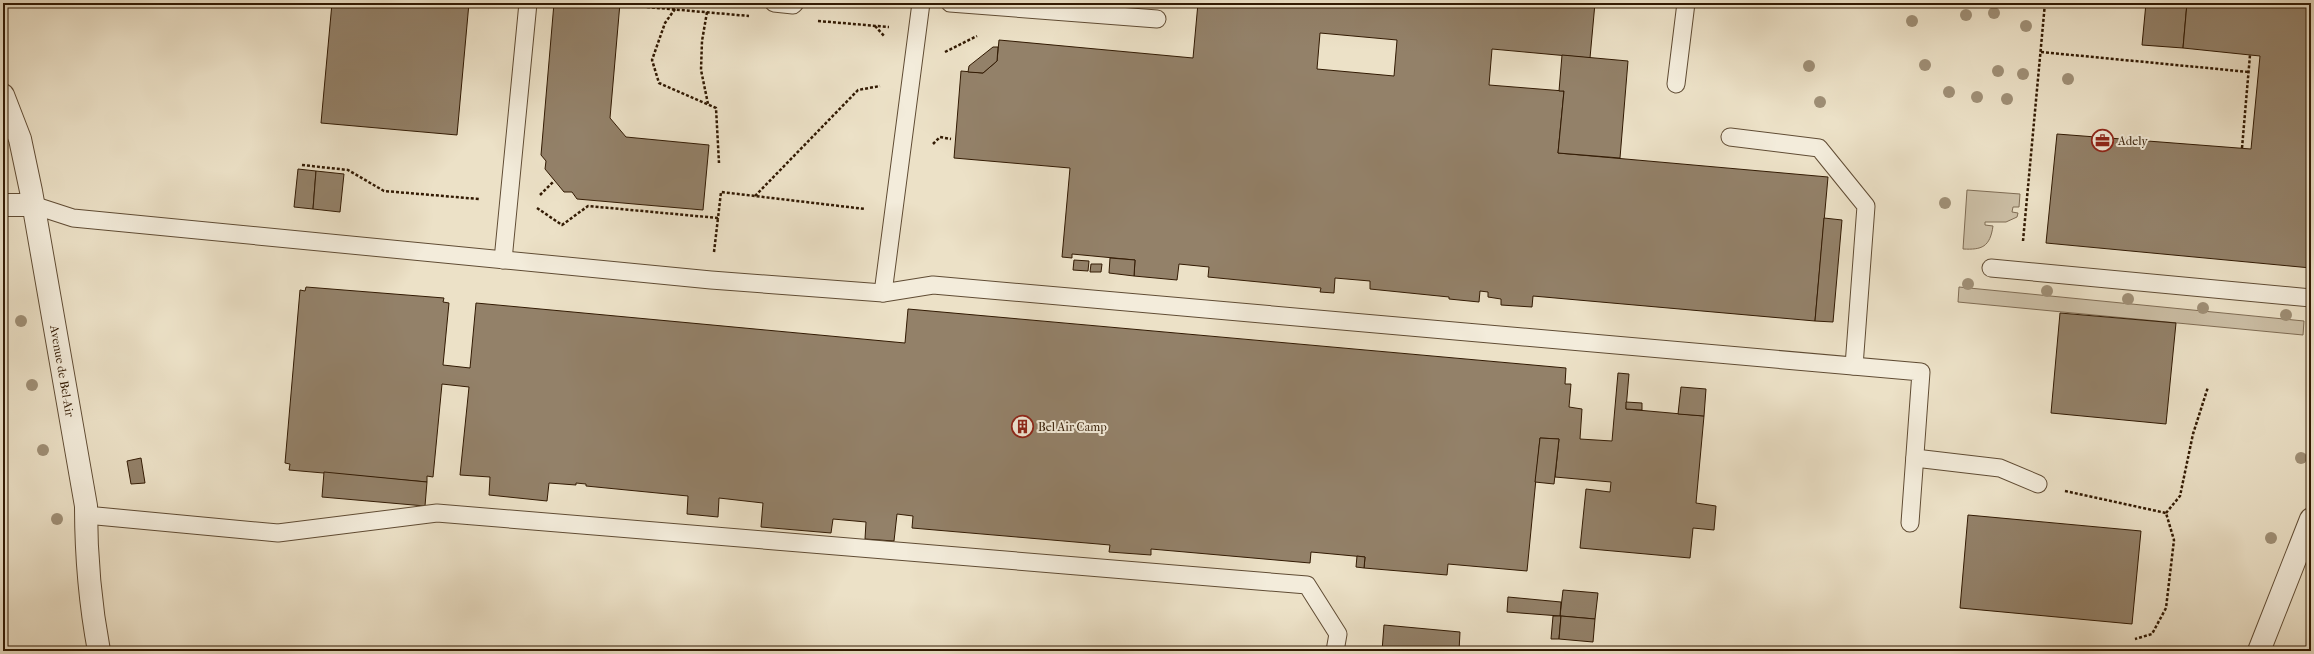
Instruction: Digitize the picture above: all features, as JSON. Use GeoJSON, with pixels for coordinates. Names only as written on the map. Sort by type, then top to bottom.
{"type":"FeatureCollection","features":[{"type":"Feature","properties":{"kind":"street","name":"Avenue de Bel-Air"},"geometry":{"type":"LineString","coordinates":[[3,95],[20,139],[33,204],[86,515],[86,554],[90,602],[98,651]]}},
{"type":"Feature","properties":{"kind":"street"},"geometry":{"type":"LineString","coordinates":[[3,205],[33,204]]}},
{"type":"Feature","properties":{"kind":"street"},"geometry":{"type":"LineString","coordinates":[[2259,651],[2311,519]]}},
{"type":"Feature","properties":{"kind":"lane"},"geometry":{"type":"LineString","coordinates":[[503,260],[528,3]]}},
{"type":"Feature","properties":{"kind":"lane"},"geometry":{"type":"LineString","coordinates":[[774,3],[793,5],[796,3]]}},
{"type":"Feature","properties":{"kind":"lane"},"geometry":{"type":"LineString","coordinates":[[884,293],[921,3]]}},
{"type":"Feature","properties":{"kind":"lane"},"geometry":{"type":"LineString","coordinates":[[950,3],[1157,19]]}},
{"type":"Feature","properties":{"kind":"lane"},"geometry":{"type":"LineString","coordinates":[[1676,84],[1686,3]]}},
{"type":"Feature","properties":{"kind":"lane"},"geometry":{"type":"LineString","coordinates":[[1730,137],[1819,148],[1866,206],[1854,366]]}},
{"type":"Feature","properties":{"kind":"lane"},"geometry":{"type":"LineString","coordinates":[[33,204],[73,218],[711,280],[884,293],[932,285],[1921,372],[1910,523]]}},
{"type":"Feature","properties":{"kind":"lane"},"geometry":{"type":"LineString","coordinates":[[1991,268],[2311,298]]}},
{"type":"Feature","properties":{"kind":"lane"},"geometry":{"type":"LineString","coordinates":[[1915,458],[2000,468],[2038,484]]}},
{"type":"Feature","properties":{"kind":"lane"},"geometry":{"type":"LineString","coordinates":[[86,515],[278,533],[437,513],[1307,585],[1338,634],[1336,651]]}},
{"type":"Feature","properties":{"kind":"path"},"geometry":{"type":"LineString","coordinates":[[2020,271],[2046,3]]}},
{"type":"Feature","properties":{"kind":"path"},"geometry":{"type":"LineString","coordinates":[[675,9],[665,23],[652,60],[659,83],[716,108],[719,163]]}},
{"type":"Feature","properties":{"kind":"path"},"geometry":{"type":"LineString","coordinates":[[707,12],[702,41],[701,70],[708,104]]}},
{"type":"Feature","properties":{"kind":"path"},"geometry":{"type":"LineString","coordinates":[[875,26],[886,35],[885,43]]}},
{"type":"Feature","properties":{"kind":"path"},"geometry":{"type":"LineString","coordinates":[[2041,52],[2249,72]]}},
{"type":"Feature","properties":{"kind":"path"},"geometry":{"type":"LineString","coordinates":[[2242,148],[2250,55]]}},
{"type":"Feature","properties":{"kind":"path"},"geometry":{"type":"LineString","coordinates":[[755,196],[858,90],[881,85],[882,78]]}},
{"type":"Feature","properties":{"kind":"path"},"geometry":{"type":"LineString","coordinates":[[302,165],[348,170],[384,191],[531,204],[562,225],[588,206],[718,218],[721,192],[866,209],[940,137],[951,139]]}},
{"type":"Feature","properties":{"kind":"path"},"geometry":{"type":"LineString","coordinates":[[531,204],[553,182]]}},
{"type":"Feature","properties":{"kind":"path"},"geometry":{"type":"LineString","coordinates":[[2166,513],[2180,496],[2193,434],[2208,387]]}},
{"type":"Feature","properties":{"kind":"path"},"geometry":{"type":"LineString","coordinates":[[2038,484],[2166,513]]}},
{"type":"Feature","properties":{"kind":"path"},"geometry":{"type":"LineString","coordinates":[[2135,639],[2152,634],[2166,608],[2174,540],[2166,513]]}},
{"type":"Feature","properties":{"kind":"shaded area"},"geometry":{"type":"Polygon","coordinates":[[[1967,190],[2020,194],[2019,207],[2013,207],[2012,212],[2018,213],[2017,217],[2006,222],[1985,222],[1985,225],[1993,226],[1990,239],[1984,246],[1975,249],[1963,249],[1967,190]]]}},
{"type":"Feature","properties":{"kind":"shaded area"},"geometry":{"type":"Polygon","coordinates":[[[1959,287],[2304,321],[2303,335],[1958,302],[1959,287]]]}},
{"type":"Feature","properties":{"kind":"building"},"geometry":{"type":"Polygon","coordinates":[[[332,3],[469,3],[457,135],[321,123],[332,3]]]}},
{"type":"Feature","properties":{"kind":"building"},"geometry":{"type":"Polygon","coordinates":[[[554,3],[620,3],[610,118],[626,137],[709,145],[703,210],[577,199],[572,192],[564,192],[545,169],[546,161],[541,155],[554,3]]]}},
{"type":"Feature","properties":{"kind":"building"},"geometry":{"type":"Polygon","coordinates":[[[1198,3],[1595,3],[1590,58],[1492,49],[1489,85],[1564,91],[1558,153],[1828,177],[1815,321],[1533,296],[1532,307],[1501,305],[1501,299],[1488,297],[1488,292],[1480,291],[1479,302],[1449,299],[1449,297],[1370,289],[1370,281],[1335,278],[1334,293],[1320,292],[1321,288],[1208,277],[1209,267],[1179,264],[1177,280],[1134,276],[1135,260],[1072,254],[1072,258],[1062,257],[1070,168],[954,158],[961,71],[983,73],[997,61],[999,40],[1193,58],[1198,3]],[[1320,33],[1317,69],[1394,76],[1397,40],[1320,33]]]}},
{"type":"Feature","properties":{"kind":"building"},"geometry":{"type":"Polygon","coordinates":[[[2146,3],[2187,3],[2183,48],[2142,45],[2146,3]]]}},
{"type":"Feature","properties":{"kind":"building","name":"Adely"},"geometry":{"type":"Polygon","coordinates":[[[2187,3],[2311,3],[2311,268],[2046,243],[2057,134],[2251,149],[2260,56],[2183,48],[2187,3]]]}},
{"type":"Feature","properties":{"kind":"building"},"geometry":{"type":"Polygon","coordinates":[[[993,47],[998,47],[997,61],[983,73],[968,72],[969,66],[993,47]]]}},
{"type":"Feature","properties":{"kind":"building"},"geometry":{"type":"Polygon","coordinates":[[[1562,55],[1628,61],[1620,158],[1558,153],[1564,91],[1559,91],[1562,55]]]}},
{"type":"Feature","properties":{"kind":"building"},"geometry":{"type":"Polygon","coordinates":[[[298,169],[316,171],[313,209],[294,207],[298,169]]]}},
{"type":"Feature","properties":{"kind":"building"},"geometry":{"type":"Polygon","coordinates":[[[316,171],[344,174],[340,212],[313,209],[316,171]]]}},
{"type":"Feature","properties":{"kind":"building"},"geometry":{"type":"Polygon","coordinates":[[[1824,218],[1842,220],[1833,322],[1815,321],[1824,218]]]}},
{"type":"Feature","properties":{"kind":"building"},"geometry":{"type":"Polygon","coordinates":[[[1110,258],[1135,260],[1134,276],[1109,273],[1110,258]]]}},
{"type":"Feature","properties":{"kind":"building"},"geometry":{"type":"Polygon","coordinates":[[[1074,260],[1089,261],[1088,271],[1073,270],[1074,260]]]}},
{"type":"Feature","properties":{"kind":"building"},"geometry":{"type":"Polygon","coordinates":[[[1091,264],[1102,264],[1101,272],[1090,272],[1091,264]]]}},
{"type":"Feature","properties":{"kind":"building","name":"Bel Air Camp"},"geometry":{"type":"Polygon","coordinates":[[[306,287],[444,298],[443,302],[449,303],[443,365],[470,368],[476,303],[905,343],[908,309],[1566,368],[1565,384],[1571,384],[1569,407],[1582,409],[1580,439],[1612,441],[1618,373],[1629,374],[1626,409],[1704,416],[1696,503],[1716,506],[1714,530],[1693,528],[1690,558],[1580,548],[1586,489],[1610,492],[1611,482],[1555,477],[1559,439],[1540,438],[1527,571],[1448,564],[1447,575],[1364,568],[1365,557],[1311,552],[1310,563],[1151,549],[1151,555],[1109,552],[1110,545],[912,528],[913,516],[897,514],[894,541],[865,539],[866,522],[833,519],[831,533],[761,527],[763,503],[719,498],[718,517],[687,514],[688,496],[586,486],[586,484],[576,483],[576,485],[549,483],[547,501],[489,495],[490,477],[460,475],[469,387],[442,384],[433,477],[427,476],[427,482],[289,470],[290,464],[285,463],[300,290],[305,291],[306,287]]]}},
{"type":"Feature","properties":{"kind":"building"},"geometry":{"type":"Polygon","coordinates":[[[2060,313],[2176,323],[2166,424],[2051,413],[2060,313]]]}},
{"type":"Feature","properties":{"kind":"building"},"geometry":{"type":"Polygon","coordinates":[[[1681,387],[1706,389],[1704,416],[1678,414],[1681,387]]]}},
{"type":"Feature","properties":{"kind":"building"},"geometry":{"type":"Polygon","coordinates":[[[1626,402],[1642,403],[1642,410],[1626,409],[1626,402]]]}},
{"type":"Feature","properties":{"kind":"building"},"geometry":{"type":"Polygon","coordinates":[[[1540,438],[1559,439],[1554,484],[1535,482],[1540,438]]]}},
{"type":"Feature","properties":{"kind":"building"},"geometry":{"type":"Polygon","coordinates":[[[141,458],[145,483],[131,484],[127,461],[141,458]]]}},
{"type":"Feature","properties":{"kind":"building"},"geometry":{"type":"Polygon","coordinates":[[[324,472],[427,482],[425,506],[322,497],[324,472]]]}},
{"type":"Feature","properties":{"kind":"building"},"geometry":{"type":"Polygon","coordinates":[[[1968,515],[2141,531],[2132,624],[1960,608],[1968,515]]]}},
{"type":"Feature","properties":{"kind":"building"},"geometry":{"type":"Polygon","coordinates":[[[1357,556],[1365,557],[1364,568],[1356,567],[1357,556]]]}},
{"type":"Feature","properties":{"kind":"building"},"geometry":{"type":"Polygon","coordinates":[[[1563,590],[1598,593],[1595,619],[1560,616],[1563,590]]]}},
{"type":"Feature","properties":{"kind":"building"},"geometry":{"type":"Polygon","coordinates":[[[1508,597],[1561,602],[1560,616],[1507,612],[1508,597]]]}},
{"type":"Feature","properties":{"kind":"building"},"geometry":{"type":"Polygon","coordinates":[[[1553,616],[1561,616],[1559,639],[1551,639],[1553,616]]]}},
{"type":"Feature","properties":{"kind":"building"},"geometry":{"type":"Polygon","coordinates":[[[1561,616],[1595,619],[1593,642],[1559,639],[1561,616]]]}},
{"type":"Feature","properties":{"kind":"building"},"geometry":{"type":"Polygon","coordinates":[[[1384,625],[1460,632],[1459,651],[1382,651],[1384,625]]]}},
{"type":"Feature","properties":{"kind":"place","name":"Adely"},"geometry":{"type":"Point","coordinates":[2103,141]}},
{"type":"Feature","properties":{"kind":"place","name":"Bel Air Camp"},"geometry":{"type":"Point","coordinates":[1023,427]}}]}
